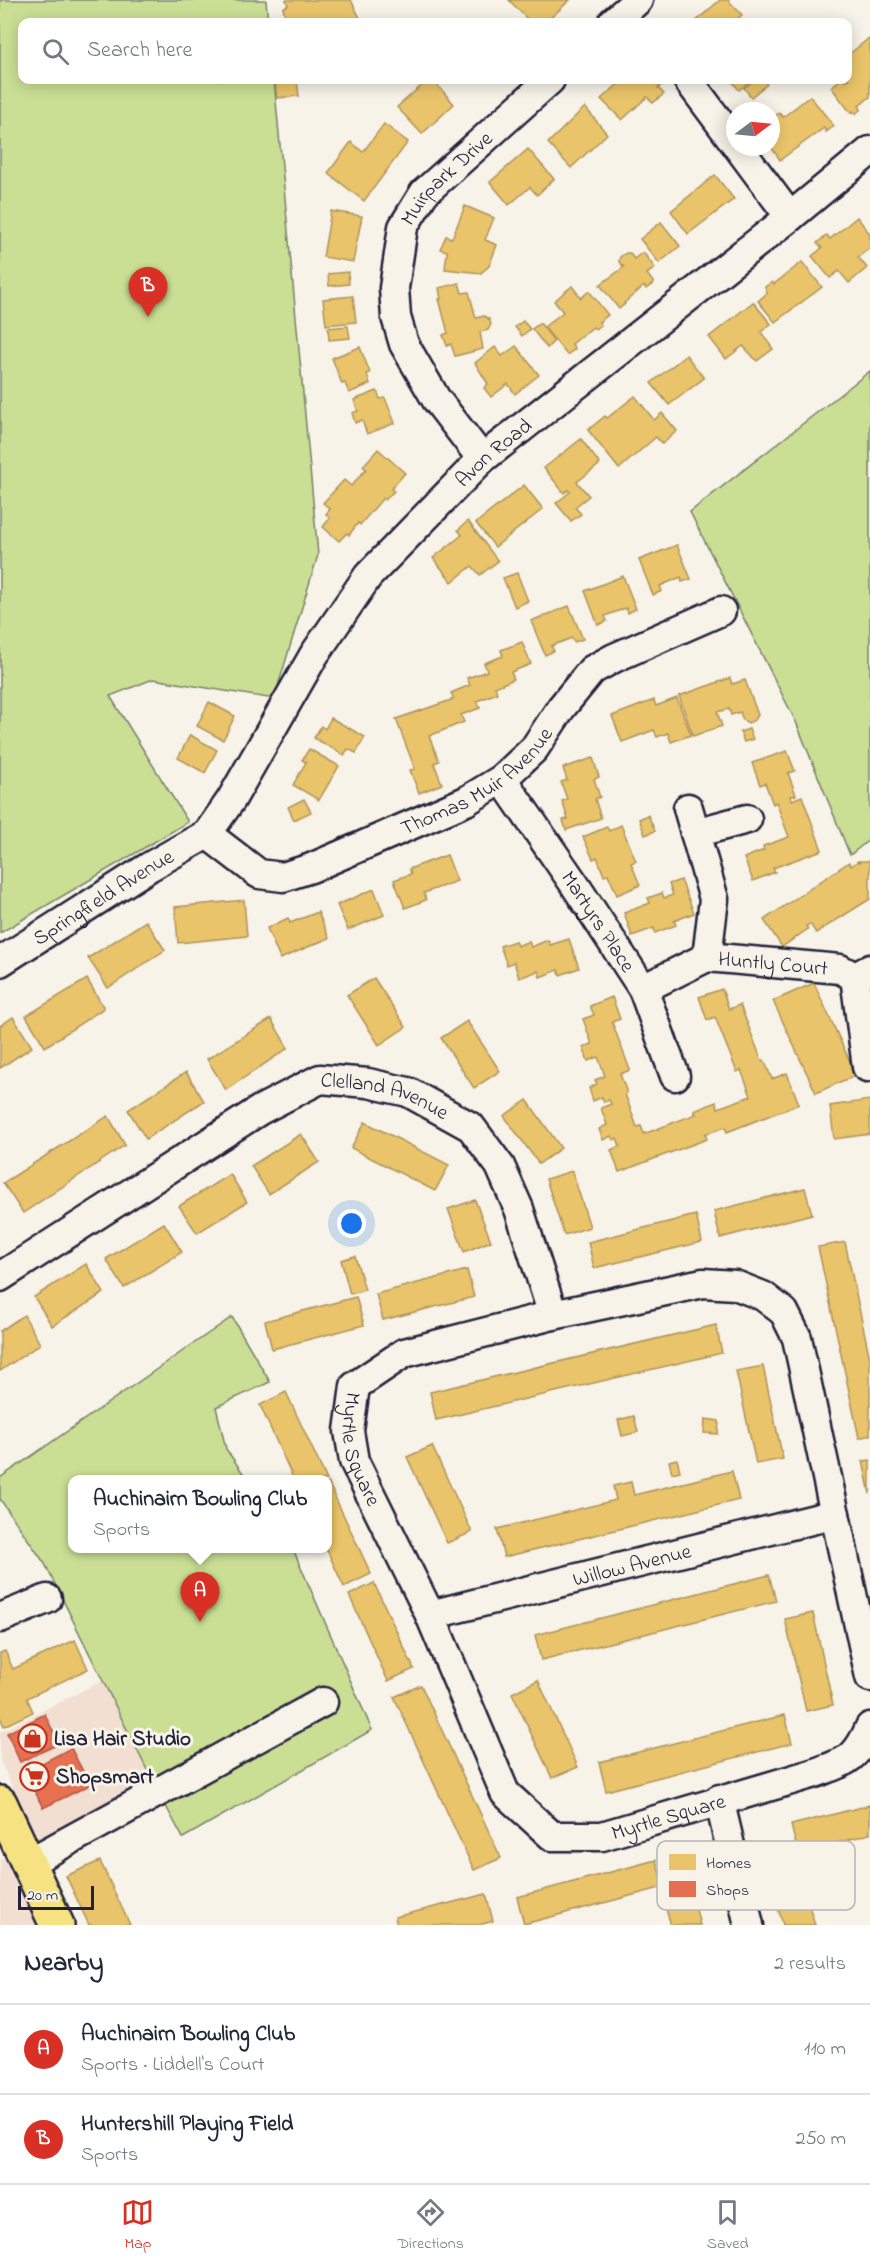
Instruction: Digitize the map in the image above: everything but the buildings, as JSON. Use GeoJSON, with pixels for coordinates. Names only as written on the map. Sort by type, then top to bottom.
{"type":"FeatureCollection","features":[{"type":"Feature","properties":{"kind":"main road"},"geometry":{"type":"LineString","coordinates":[[0,1803],[57,1925]]}},
{"type":"Feature","properties":{"kind":"street","name":"Muirpark Drive"},"geometry":{"type":"LineString","coordinates":[[482,459],[436,399],[404,344],[396,317],[394,288],[403,227],[424,193],[546,84]]}},
{"type":"Feature","properties":{"kind":"street"},"geometry":{"type":"LineString","coordinates":[[691,84],[726,131]]}},
{"type":"Feature","properties":{"kind":"street","name":"Avon Road"},"geometry":{"type":"LineString","coordinates":[[207,834],[231,800],[314,654],[368,576],[482,459],[790,218],[870,151]]}},
{"type":"Feature","properties":{"kind":"street"},"geometry":{"type":"LineString","coordinates":[[745,156],[790,218]]}},
{"type":"Feature","properties":{"kind":"street","name":"Thomas Muir Avenue"},"geometry":{"type":"LineString","coordinates":[[207,834],[259,874],[283,877],[311,868],[466,801],[502,779],[534,749],[561,708],[592,670],[721,611]]}},
{"type":"Feature","properties":{"kind":"street","name":"Martyrs Place"},"geometry":{"type":"LineString","coordinates":[[502,779],[576,885],[643,989],[675,1076]]}},
{"type":"Feature","properties":{"kind":"street","name":"Huntly Court"},"geometry":{"type":"LineString","coordinates":[[707,957],[714,899],[692,820],[747,819]]}},
{"type":"Feature","properties":{"kind":"street","name":"Springfield Avenue"},"geometry":{"type":"LineString","coordinates":[[0,962],[149,867],[207,834]]}},
{"type":"Feature","properties":{"kind":"street","name":"Huntly Court"},"geometry":{"type":"LineString","coordinates":[[643,989],[707,957],[863,973]]}},
{"type":"Feature","properties":{"kind":"street"},"geometry":{"type":"LineString","coordinates":[[863,973],[867,1067]]}},
{"type":"Feature","properties":{"kind":"street","name":"Clelland Avenue"},"geometry":{"type":"LineString","coordinates":[[0,1277],[260,1110],[320,1079],[368,1083],[408,1092],[471,1127],[500,1166],[519,1209],[553,1315]]}},
{"type":"Feature","properties":{"kind":"street","name":"Myrtle Square"},"geometry":{"type":"LineString","coordinates":[[870,1677],[797,1338],[784,1312],[763,1296],[735,1285],[703,1283],[553,1315],[404,1353],[355,1386],[349,1431],[354,1461],[430,1615],[505,1793],[552,1836],[602,1836],[815,1773],[844,1762],[861,1749],[870,1727]]}},
{"type":"Feature","properties":{"kind":"street","name":"Willow Avenue"},"geometry":{"type":"LineString","coordinates":[[430,1615],[835,1515]]}},
{"type":"Feature","properties":{"kind":"street"},"geometry":{"type":"LineString","coordinates":[[0,1618],[47,1599]]}},
{"type":"Feature","properties":{"kind":"street"},"geometry":{"type":"LineString","coordinates":[[28,1863],[323,1702]]}},
{"type":"Feature","properties":{"kind":"street"},"geometry":{"type":"LineString","coordinates":[[719,1800],[729,1841]]}},
{"type":"Feature","properties":{"kind":"street"},"geometry":{"type":"LineString","coordinates":[[745,1910],[749,1925]]}},
{"type":"Feature","properties":{"kind":"shaded area"},"geometry":{"type":"Polygon","coordinates":[[[104,1680],[154,1784],[43,1850],[0,1761],[0,1732],[104,1680]]]}},
{"type":"Feature","properties":{"kind":"shaded area"},"geometry":{"type":"Polygon","coordinates":[[[4,1858],[36,1925],[0,1925],[0,1860],[4,1858]]]}},
{"type":"Feature","properties":{"kind":"green space"},"geometry":{"type":"Polygon","coordinates":[[[0,0],[266,0],[268,18],[18,18],[18,84],[274,84],[318,555],[274,699],[153,679],[110,696],[188,822],[0,933],[0,0]]]}},
{"type":"Feature","properties":{"kind":"green space"},"geometry":{"type":"Polygon","coordinates":[[[870,371],[870,839],[850,855],[796,722],[690,512],[870,371]]]}},
{"type":"Feature","properties":{"kind":"green space"},"geometry":{"type":"Polygon","coordinates":[[[232,1317],[270,1382],[216,1407],[226,1449],[244,1475],[68,1475],[68,1553],[295,1553],[372,1730],[183,1838],[45,1564],[0,1499],[0,1478],[232,1317]]]}},
{"type":"Feature","properties":{"kind":"place","name":"Huntershill Playing Field"},"geometry":{"type":"Point","coordinates":[148,317]}},
{"type":"Feature","properties":{"kind":"place","name":"Auchinairn Bowling Club"},"geometry":{"type":"Point","coordinates":[200,1622]}},
{"type":"Feature","properties":{"kind":"place","name":"Lisa Hair Studio"},"geometry":{"type":"Point","coordinates":[33,1738]}},
{"type":"Feature","properties":{"kind":"place","name":"Shopsmart"},"geometry":{"type":"Point","coordinates":[35,1776]}}]}
